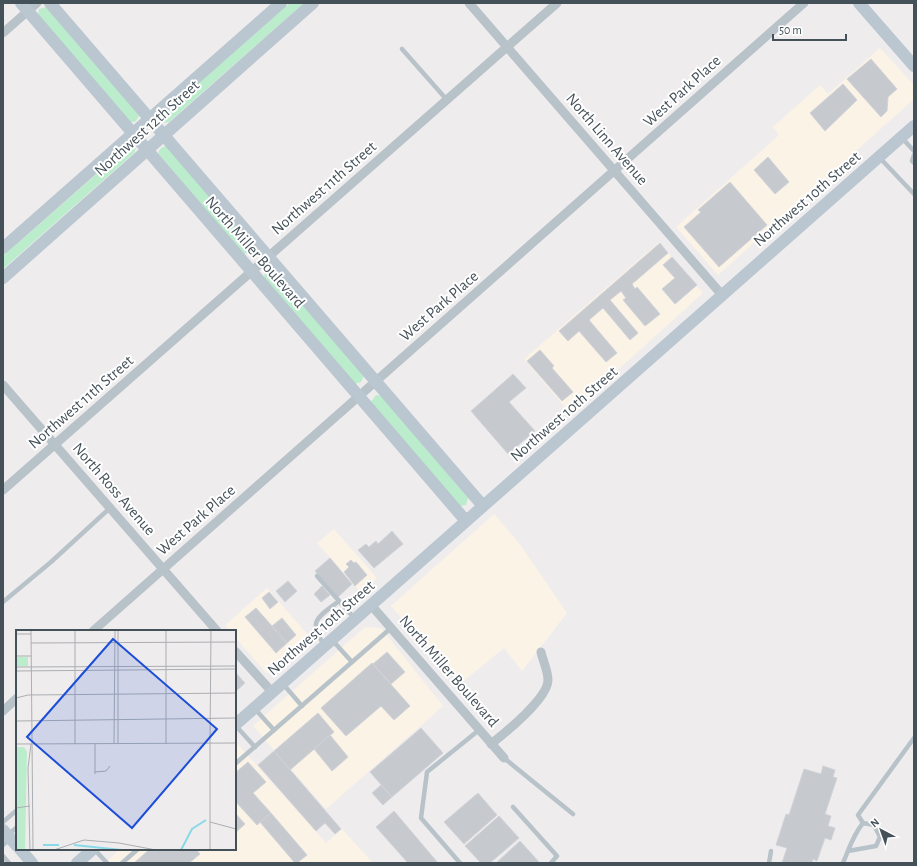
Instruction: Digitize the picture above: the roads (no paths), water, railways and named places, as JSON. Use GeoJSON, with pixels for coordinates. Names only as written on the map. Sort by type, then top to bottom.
{"type":"FeatureCollection","features":[{"type":"Feature","properties":{"kind":"street","name":"North Miller Boulevard"},"geometry":{"type":"LineString","coordinates":[[50,3],[483,506]]}},
{"type":"Feature","properties":{"kind":"street","name":"Northwest 12th Street"},"geometry":{"type":"LineString","coordinates":[[3,248],[281,3]]}},
{"type":"Feature","properties":{"kind":"street","name":"Northwest 12th Street"},"geometry":{"type":"LineString","coordinates":[[3,278],[313,3]]}},
{"type":"Feature","properties":{"kind":"street","name":"North Linn Avenue"},"geometry":{"type":"LineString","coordinates":[[470,3],[722,295]]}},
{"type":"Feature","properties":{"kind":"street","name":"Northwest 11th Street"},"geometry":{"type":"LineString","coordinates":[[3,490],[556,3]]}},
{"type":"Feature","properties":{"kind":"street","name":"West Park Place"},"geometry":{"type":"LineString","coordinates":[[95,630],[804,3]]}},
{"type":"Feature","properties":{"kind":"street"},"geometry":{"type":"LineString","coordinates":[[859,3],[914,66]]}},
{"type":"Feature","properties":{"kind":"street","name":"North Miller Boulevard"},"geometry":{"type":"LineString","coordinates":[[29,6],[146,150],[466,521]]}},
{"type":"Feature","properties":{"kind":"street"},"geometry":{"type":"LineString","coordinates":[[3,33],[29,6]]}},
{"type":"Feature","properties":{"kind":"street","name":"Northwest 10th Street"},"geometry":{"type":"LineString","coordinates":[[236,724],[914,126]]}},
{"type":"Feature","properties":{"kind":"street","name":"North Ross Avenue"},"geometry":{"type":"LineString","coordinates":[[3,385],[111,507],[163,570],[216,630]]}},
{"type":"Feature","properties":{"kind":"street","name":"North Miller Boulevard"},"geometry":{"type":"LineString","coordinates":[[371,605],[504,758]]}},
{"type":"Feature","properties":{"kind":"street"},"geometry":{"type":"LineString","coordinates":[[236,652],[272,692]]}},
{"type":"Feature","properties":{"kind":"street"},"geometry":{"type":"LineString","coordinates":[[491,744],[522,717],[542,696],[548,681],[541,652]]}},
{"type":"Feature","properties":{"kind":"street"},"geometry":{"type":"LineString","coordinates":[[3,711],[16,699]]}},
{"type":"Feature","properties":{"kind":"street"},"geometry":{"type":"LineString","coordinates":[[21,850],[32,863]]}},
{"type":"Feature","properties":{"kind":"street"},"geometry":{"type":"LineString","coordinates":[[77,863],[93,850]]}},
{"type":"Feature","properties":{"kind":"lane"},"geometry":{"type":"LineString","coordinates":[[402,48],[446,100]]}},
{"type":"Feature","properties":{"kind":"lane"},"geometry":{"type":"LineString","coordinates":[[901,137],[914,151]]}},
{"type":"Feature","properties":{"kind":"lane"},"geometry":{"type":"LineString","coordinates":[[914,155],[912,161],[914,163]]}},
{"type":"Feature","properties":{"kind":"lane"},"geometry":{"type":"LineString","coordinates":[[879,157],[914,194]]}},
{"type":"Feature","properties":{"kind":"lane"},"geometry":{"type":"LineString","coordinates":[[3,602],[51,562],[111,507]]}},
{"type":"Feature","properties":{"kind":"lane"},"geometry":{"type":"LineString","coordinates":[[316,576],[355,619]]}},
{"type":"Feature","properties":{"kind":"lane"},"geometry":{"type":"LineString","coordinates":[[339,601],[318,617],[316,633],[352,662]]}},
{"type":"Feature","properties":{"kind":"lane"},"geometry":{"type":"LineString","coordinates":[[236,763],[391,628]]}},
{"type":"Feature","properties":{"kind":"lane"},"geometry":{"type":"LineString","coordinates":[[282,683],[302,706]]}},
{"type":"Feature","properties":{"kind":"lane"},"geometry":{"type":"LineString","coordinates":[[254,708],[274,730]]}},
{"type":"Feature","properties":{"kind":"lane"},"geometry":{"type":"LineString","coordinates":[[236,726],[255,747]]}},
{"type":"Feature","properties":{"kind":"lane"},"geometry":{"type":"LineString","coordinates":[[460,863],[421,818],[427,772],[479,730]]}},
{"type":"Feature","properties":{"kind":"lane"},"geometry":{"type":"LineString","coordinates":[[848,851],[876,846],[880,837],[874,825],[863,823],[858,815],[914,738]]}},
{"type":"Feature","properties":{"kind":"lane"},"geometry":{"type":"LineString","coordinates":[[504,758],[573,814]]}},
{"type":"Feature","properties":{"kind":"lane"},"geometry":{"type":"LineString","coordinates":[[513,807],[557,856],[551,863]]}},
{"type":"Feature","properties":{"kind":"lane"},"geometry":{"type":"LineString","coordinates":[[3,822],[16,811]]}},
{"type":"Feature","properties":{"kind":"lane"},"geometry":{"type":"LineString","coordinates":[[843,863],[855,832],[863,823]]}},
{"type":"Feature","properties":{"kind":"lane"},"geometry":{"type":"LineString","coordinates":[[95,850],[107,863]]}},
{"type":"Feature","properties":{"kind":"lane"},"geometry":{"type":"LineString","coordinates":[[122,863],[137,850]]}},
{"type":"Feature","properties":{"kind":"lane"},"geometry":{"type":"LineString","coordinates":[[769,863],[771,851]]}},
{"type":"Feature","properties":{"kind":"lane"},"geometry":{"type":"LineString","coordinates":[[3,856],[9,863]]}}]}
